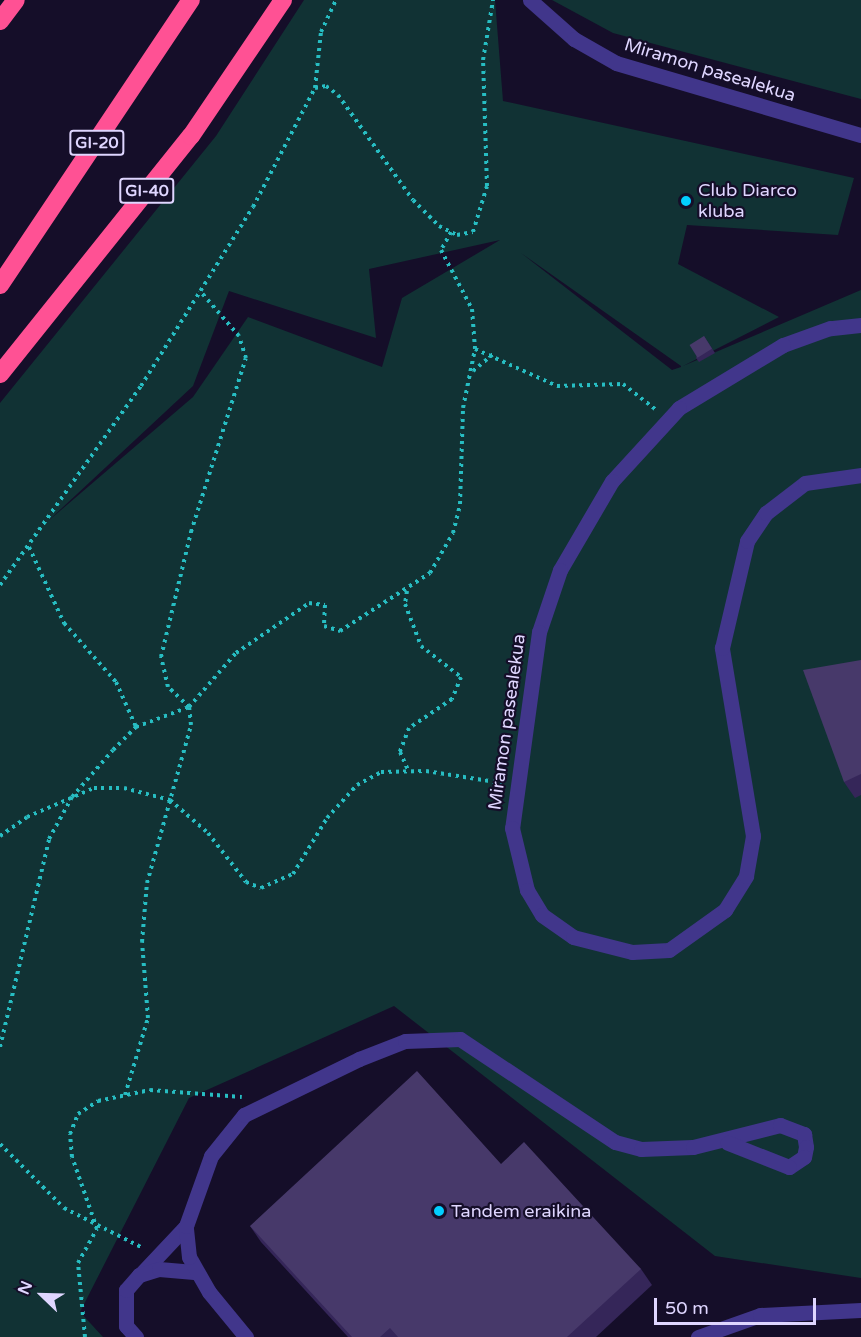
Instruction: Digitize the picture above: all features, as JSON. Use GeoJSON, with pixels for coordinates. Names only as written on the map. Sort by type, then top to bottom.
{"type":"FeatureCollection","features":[{"type":"Feature","properties":{"kind":"highway"},"geometry":{"type":"LineString","coordinates":[[0,21],[15,0]]}},
{"type":"Feature","properties":{"kind":"highway","name":"GI-20"},"geometry":{"type":"LineString","coordinates":[[0,285],[191,0]]}},
{"type":"Feature","properties":{"kind":"highway","name":"GI-40"},"geometry":{"type":"LineString","coordinates":[[0,374],[191,136],[283,0]]}},
{"type":"Feature","properties":{"kind":"street","name":"Miramon pasealekua"},"geometry":{"type":"LineString","coordinates":[[530,0],[574,39],[615,63],[861,135]]}},
{"type":"Feature","properties":{"kind":"street","name":"Miramon pasealekua"},"geometry":{"type":"LineString","coordinates":[[861,325],[830,328],[783,345],[705,388],[665,421],[612,481],[560,570],[539,632],[515,784],[512,828],[527,890],[542,915],[573,938],[632,952],[669,950],[725,910],[746,876],[753,836],[723,648],[744,551],[766,513],[805,483],[861,475]]}},
{"type":"Feature","properties":{"kind":"street"},"geometry":{"type":"LineString","coordinates":[[136,1337],[126,1326],[123,1303],[139,1275],[186,1226],[222,1136],[263,1102],[405,1041],[438,1036],[484,1052],[615,1142],[641,1149],[728,1143],[780,1125],[804,1134],[806,1147],[804,1157],[789,1167],[728,1143]]}},
{"type":"Feature","properties":{"kind":"street"},"geometry":{"type":"LineString","coordinates":[[186,1226],[194,1272],[246,1337]]}},
{"type":"Feature","properties":{"kind":"street"},"geometry":{"type":"LineString","coordinates":[[139,1275],[171,1267],[194,1272]]}},
{"type":"Feature","properties":{"kind":"street"},"geometry":{"type":"LineString","coordinates":[[698,1337],[760,1315],[861,1310]]}},
{"type":"Feature","properties":{"kind":"path"},"geometry":{"type":"LineString","coordinates":[[0,585],[29,546],[200,291],[273,172],[315,88],[321,32],[336,0]]}},
{"type":"Feature","properties":{"kind":"path"},"geometry":{"type":"LineString","coordinates":[[315,88],[326,86],[338,95],[413,200],[451,232],[473,232],[488,186],[483,60],[493,0]]}},
{"type":"Feature","properties":{"kind":"path"},"geometry":{"type":"LineString","coordinates":[[0,1047],[49,839],[72,797],[136,727],[189,707],[236,652],[309,603],[324,605],[324,626],[334,632],[408,590],[430,573],[453,532],[461,495],[469,377],[475,349],[472,309],[441,250],[451,232]]}},
{"type":"Feature","properties":{"kind":"path"},"geometry":{"type":"LineString","coordinates":[[125,1095],[148,1018],[142,942],[147,883],[187,750],[189,707],[168,687],[161,657],[191,532],[246,358],[239,336],[200,291]]}},
{"type":"Feature","properties":{"kind":"path"},"geometry":{"type":"LineString","coordinates":[[475,349],[494,353],[557,386],[623,384],[640,392],[665,421]]}},
{"type":"Feature","properties":{"kind":"path"},"geometry":{"type":"LineString","coordinates":[[469,377],[478,362],[494,353]]}},
{"type":"Feature","properties":{"kind":"path"},"geometry":{"type":"LineString","coordinates":[[29,546],[58,614],[116,682],[136,727]]}},
{"type":"Feature","properties":{"kind":"path"},"geometry":{"type":"LineString","coordinates":[[408,590],[405,604],[421,646],[461,677],[452,699],[409,728],[400,752],[408,770]]}},
{"type":"Feature","properties":{"kind":"path"},"geometry":{"type":"LineString","coordinates":[[0,836],[72,797],[94,788],[124,788],[171,800],[208,832],[246,882],[261,888],[293,874],[327,818],[357,785],[381,772],[408,770],[515,784]]}},
{"type":"Feature","properties":{"kind":"path"},"geometry":{"type":"LineString","coordinates":[[86,1337],[78,1263],[97,1229],[72,1157],[70,1134],[78,1114],[98,1101],[150,1090],[227,1093],[263,1102]]}},
{"type":"Feature","properties":{"kind":"path"},"geometry":{"type":"LineString","coordinates":[[0,1144],[34,1183],[97,1229],[159,1254]]}},
{"type":"Feature","properties":{"kind":"green space"},"geometry":{"type":"Polygon","coordinates":[[[304,0],[495,0],[503,101],[854,178],[838,235],[687,225],[678,264],[779,317],[683,366],[861,290],[861,1278],[715,1256],[394,1006],[189,1098],[80,1312],[103,1337],[0,1337],[0,403],[216,136],[304,0]],[[500,240],[369,269],[376,338],[229,291],[193,386],[47,522],[193,397],[248,317],[382,367],[402,298],[500,240]],[[521,253],[672,370],[681,367],[681,366],[521,253]]]}},
{"type":"Feature","properties":{"kind":"green space"},"geometry":{"type":"Polygon","coordinates":[[[552,0],[861,0],[861,99],[613,33],[552,0]]]}},
{"type":"Feature","properties":{"kind":"building"},"geometry":{"type":"Polygon","coordinates":[[[704,336],[712,349],[698,358],[690,345],[704,336]]]}},
{"type":"Feature","properties":{"kind":"building"},"geometry":{"type":"Polygon","coordinates":[[[861,660],[861,774],[844,782],[803,670],[861,660]]]}},
{"type":"Feature","properties":{"kind":"building","name":"Tandem eraikina"},"geometry":{"type":"Polygon","coordinates":[[[417,1071],[501,1164],[524,1142],[641,1269],[567,1337],[398,1337],[390,1328],[380,1337],[352,1337],[250,1226],[417,1071]]]}},
{"type":"Feature","properties":{"kind":"place","name":"Club Diarco kluba"},"geometry":{"type":"Point","coordinates":[686,201]}},
{"type":"Feature","properties":{"kind":"place","name":"Tandem eraikina"},"geometry":{"type":"Point","coordinates":[439,1211]}}]}
